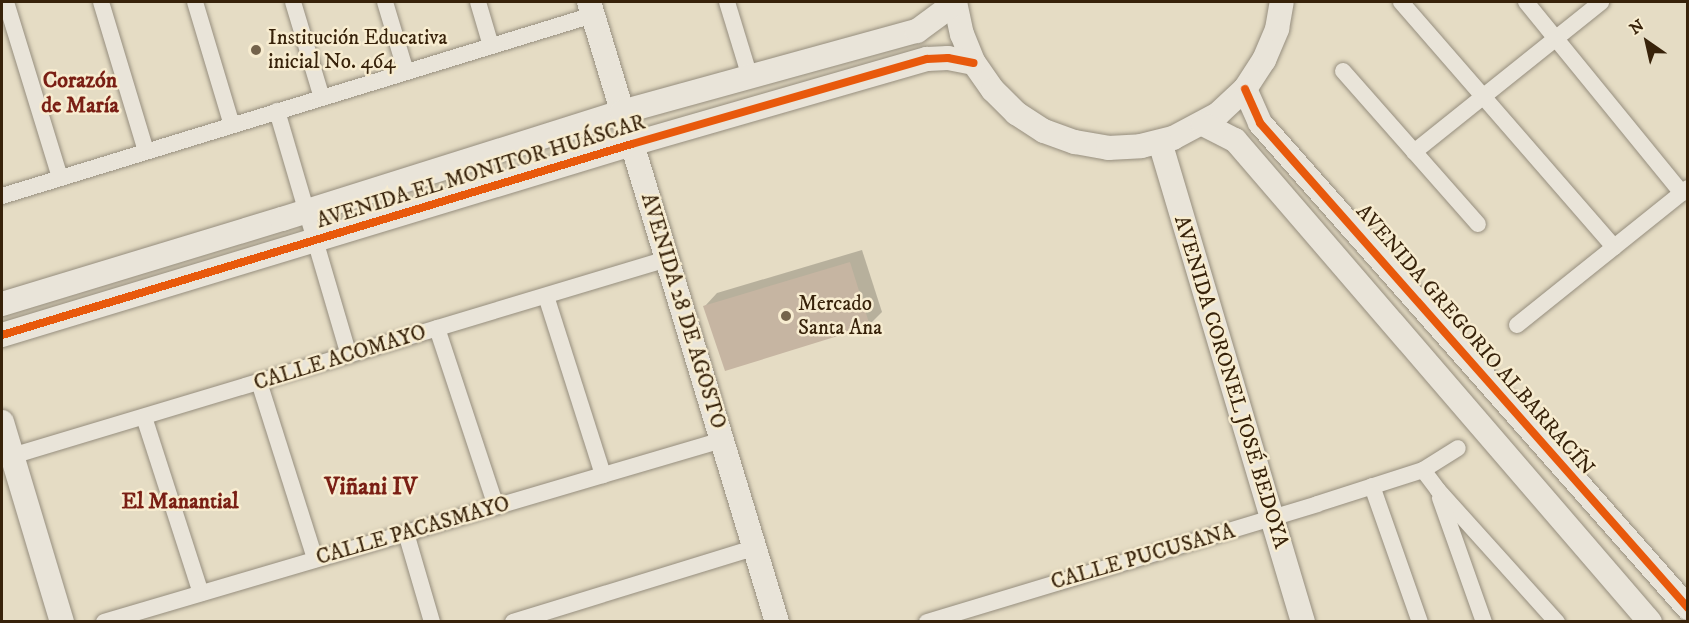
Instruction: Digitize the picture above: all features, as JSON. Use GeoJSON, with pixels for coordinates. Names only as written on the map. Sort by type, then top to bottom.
{"type":"FeatureCollection","features":[{"type":"Feature","properties":{"kind":"street"},"geometry":{"type":"LineString","coordinates":[[6,2],[60,178]]}},
{"type":"Feature","properties":{"kind":"street"},"geometry":{"type":"LineString","coordinates":[[101,2],[146,151]]}},
{"type":"Feature","properties":{"kind":"street"},"geometry":{"type":"LineString","coordinates":[[195,2],[232,125]]}},
{"type":"Feature","properties":{"kind":"street"},"geometry":{"type":"LineString","coordinates":[[293,2],[322,98]]}},
{"type":"Feature","properties":{"kind":"street"},"geometry":{"type":"LineString","coordinates":[[384,2],[406,72]]}},
{"type":"Feature","properties":{"kind":"street"},"geometry":{"type":"LineString","coordinates":[[478,2],[491,46]]}},
{"type":"Feature","properties":{"kind":"street"},"geometry":{"type":"LineString","coordinates":[[727,2],[750,77]]}},
{"type":"Feature","properties":{"kind":"street"},"geometry":{"type":"LineString","coordinates":[[955,2],[962,34],[974,63],[993,90],[1016,113],[1044,130],[1075,142],[1108,148],[1160,142],[1203,124],[1232,102],[1245,89],[1264,60],[1277,28],[1282,2]]}},
{"type":"Feature","properties":{"kind":"street","name":"AVENIDA EL MONITOR HUÁSCAR"},"geometry":{"type":"LineString","coordinates":[[2,304],[622,112],[916,31],[955,2]]}},
{"type":"Feature","properties":{"kind":"street"},"geometry":{"type":"LineString","coordinates":[[1401,2],[1614,247]]}},
{"type":"Feature","properties":{"kind":"street"},"geometry":{"type":"LineString","coordinates":[[1517,325],[1685,190],[1526,2]]}},
{"type":"Feature","properties":{"kind":"street"},"geometry":{"type":"LineString","coordinates":[[1414,152],[1601,2]]}},
{"type":"Feature","properties":{"kind":"street"},"geometry":{"type":"LineString","coordinates":[[2,196],[491,46],[591,8]]}},
{"type":"Feature","properties":{"kind":"street","name":"AVENIDA 28 DE AGOSTO"},"geometry":{"type":"LineString","coordinates":[[591,8],[777,621]]}},
{"type":"Feature","properties":{"kind":"street","name":"AVENIDA EL MONITOR HUÁSCAR"},"geometry":{"type":"LineString","coordinates":[[2,335],[632,144],[927,60],[948,58],[974,63]]}},
{"type":"Feature","properties":{"kind":"street"},"geometry":{"type":"LineString","coordinates":[[1343,71],[1478,224]]}},
{"type":"Feature","properties":{"kind":"street","name":"AVENIDA GREGORIO ALBARRACÍN"},"geometry":{"type":"LineString","coordinates":[[1245,89],[1260,123],[1688,608]]}},
{"type":"Feature","properties":{"kind":"street"},"geometry":{"type":"LineString","coordinates":[[277,111],[349,355]]}},
{"type":"Feature","properties":{"kind":"street"},"geometry":{"type":"LineString","coordinates":[[1203,124],[1235,140],[1650,621]]}},
{"type":"Feature","properties":{"kind":"street","name":"AVENIDA CORONEL JOSÉ BEDOYA"},"geometry":{"type":"LineString","coordinates":[[1160,142],[1303,621]]}},
{"type":"Feature","properties":{"kind":"street","name":"CALLE ACOMAYO"},"geometry":{"type":"LineString","coordinates":[[12,456],[667,259]]}},
{"type":"Feature","properties":{"kind":"street"},"geometry":{"type":"LineString","coordinates":[[546,296],[603,475]]}},
{"type":"Feature","properties":{"kind":"street"},"geometry":{"type":"LineString","coordinates":[[437,328],[496,506]]}},
{"type":"Feature","properties":{"kind":"street"},"geometry":{"type":"LineString","coordinates":[[259,382],[315,559]]}},
{"type":"Feature","properties":{"kind":"street"},"geometry":{"type":"LineString","coordinates":[[144,417],[201,593]]}},
{"type":"Feature","properties":{"kind":"street"},"geometry":{"type":"LineString","coordinates":[[2,422],[62,621]]}},
{"type":"Feature","properties":{"kind":"street","name":"CALLE PACASMAYO"},"geometry":{"type":"LineString","coordinates":[[104,621],[722,440]]}},
{"type":"Feature","properties":{"kind":"street","name":"CALLE PUCUSANA"},"geometry":{"type":"LineString","coordinates":[[927,621],[1272,519],[1424,470],[1458,448]]}},
{"type":"Feature","properties":{"kind":"street"},"geometry":{"type":"LineString","coordinates":[[1424,470],[1438,490],[1557,621]]}},
{"type":"Feature","properties":{"kind":"street"},"geometry":{"type":"LineString","coordinates":[[1372,486],[1420,621]]}},
{"type":"Feature","properties":{"kind":"street"},"geometry":{"type":"LineString","coordinates":[[1438,490],[1484,621]]}},
{"type":"Feature","properties":{"kind":"street"},"geometry":{"type":"LineString","coordinates":[[406,533],[432,621]]}},
{"type":"Feature","properties":{"kind":"street"},"geometry":{"type":"LineString","coordinates":[[513,621],[754,548]]}},
{"type":"Feature","properties":{"kind":"building","name":"Mercado Santa Ana"},"geometry":{"type":"Polygon","coordinates":[[[850,262],[870,326],[725,371],[703,306],[850,262]]]}},
{"type":"Feature","properties":{"kind":"cycle path"},"geometry":{"type":"LineString","coordinates":[[2,335],[632,144],[927,59],[948,58],[974,63]]}},
{"type":"Feature","properties":{"kind":"cycle path"},"geometry":{"type":"LineString","coordinates":[[1245,89],[1260,123],[1688,608]]}},
{"type":"Feature","properties":{"kind":"place","name":"Institución Educativa inicial No. 464"},"geometry":{"type":"Point","coordinates":[256,50]}},
{"type":"Feature","properties":{"kind":"place","name":"Mercado Santa Ana"},"geometry":{"type":"Point","coordinates":[786,316]}},
{"type":"Feature","properties":{"kind":"district","name":"Corazón de María"},"geometry":{"type":"Point","coordinates":[80,92]}},
{"type":"Feature","properties":{"kind":"district","name":"Viñani IV"},"geometry":{"type":"Point","coordinates":[371,488]}},
{"type":"Feature","properties":{"kind":"district","name":"El Manantial"},"geometry":{"type":"Point","coordinates":[180,502]}}]}
